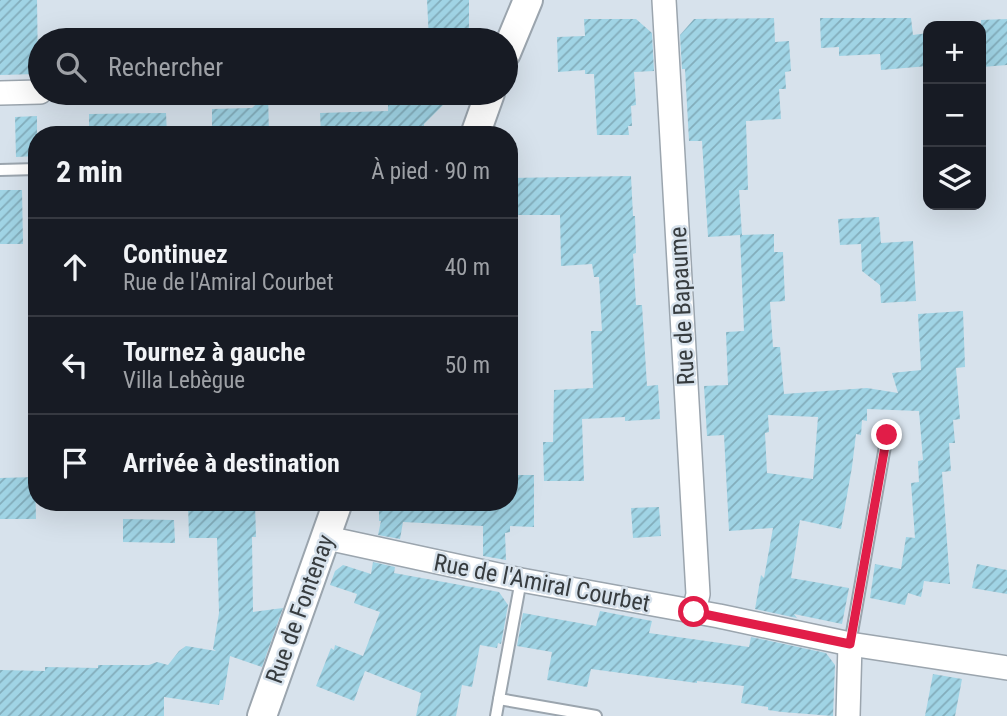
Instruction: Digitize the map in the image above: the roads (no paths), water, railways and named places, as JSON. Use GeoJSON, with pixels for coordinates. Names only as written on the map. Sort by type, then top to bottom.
{"type":"FeatureCollection","features":[{"type":"Feature","properties":{"kind":"street"},"geometry":{"type":"LineString","coordinates":[[516,28],[528,0]]}},
{"type":"Feature","properties":{"kind":"street","name":"Rue de Bapaume"},"geometry":{"type":"LineString","coordinates":[[664,0],[698,594],[694,612]]}},
{"type":"Feature","properties":{"kind":"street"},"geometry":{"type":"LineString","coordinates":[[0,93],[28,92]]}},
{"type":"Feature","properties":{"kind":"street"},"geometry":{"type":"LineString","coordinates":[[478,126],[486,105]]}},
{"type":"Feature","properties":{"kind":"street","name":"Rue de Fontenay"},"geometry":{"type":"LineString","coordinates":[[262,716],[335,511]]}},
{"type":"Feature","properties":{"kind":"street","name":"Rue de l'Amiral Courbet"},"geometry":{"type":"LineString","coordinates":[[327,538],[521,580],[850,644],[1007,668]]}},
{"type":"Feature","properties":{"kind":"street"},"geometry":{"type":"LineString","coordinates":[[848,716],[850,644]]}},
{"type":"Feature","properties":{"kind":"lane"},"geometry":{"type":"LineString","coordinates":[[0,170],[28,169]]}},
{"type":"Feature","properties":{"kind":"lane"},"geometry":{"type":"LineString","coordinates":[[850,644],[887,435]]}},
{"type":"Feature","properties":{"kind":"lane"},"geometry":{"type":"LineString","coordinates":[[496,716],[521,580]]}},
{"type":"Feature","properties":{"kind":"lane"},"geometry":{"type":"LineString","coordinates":[[499,699],[596,716]]}}]}
